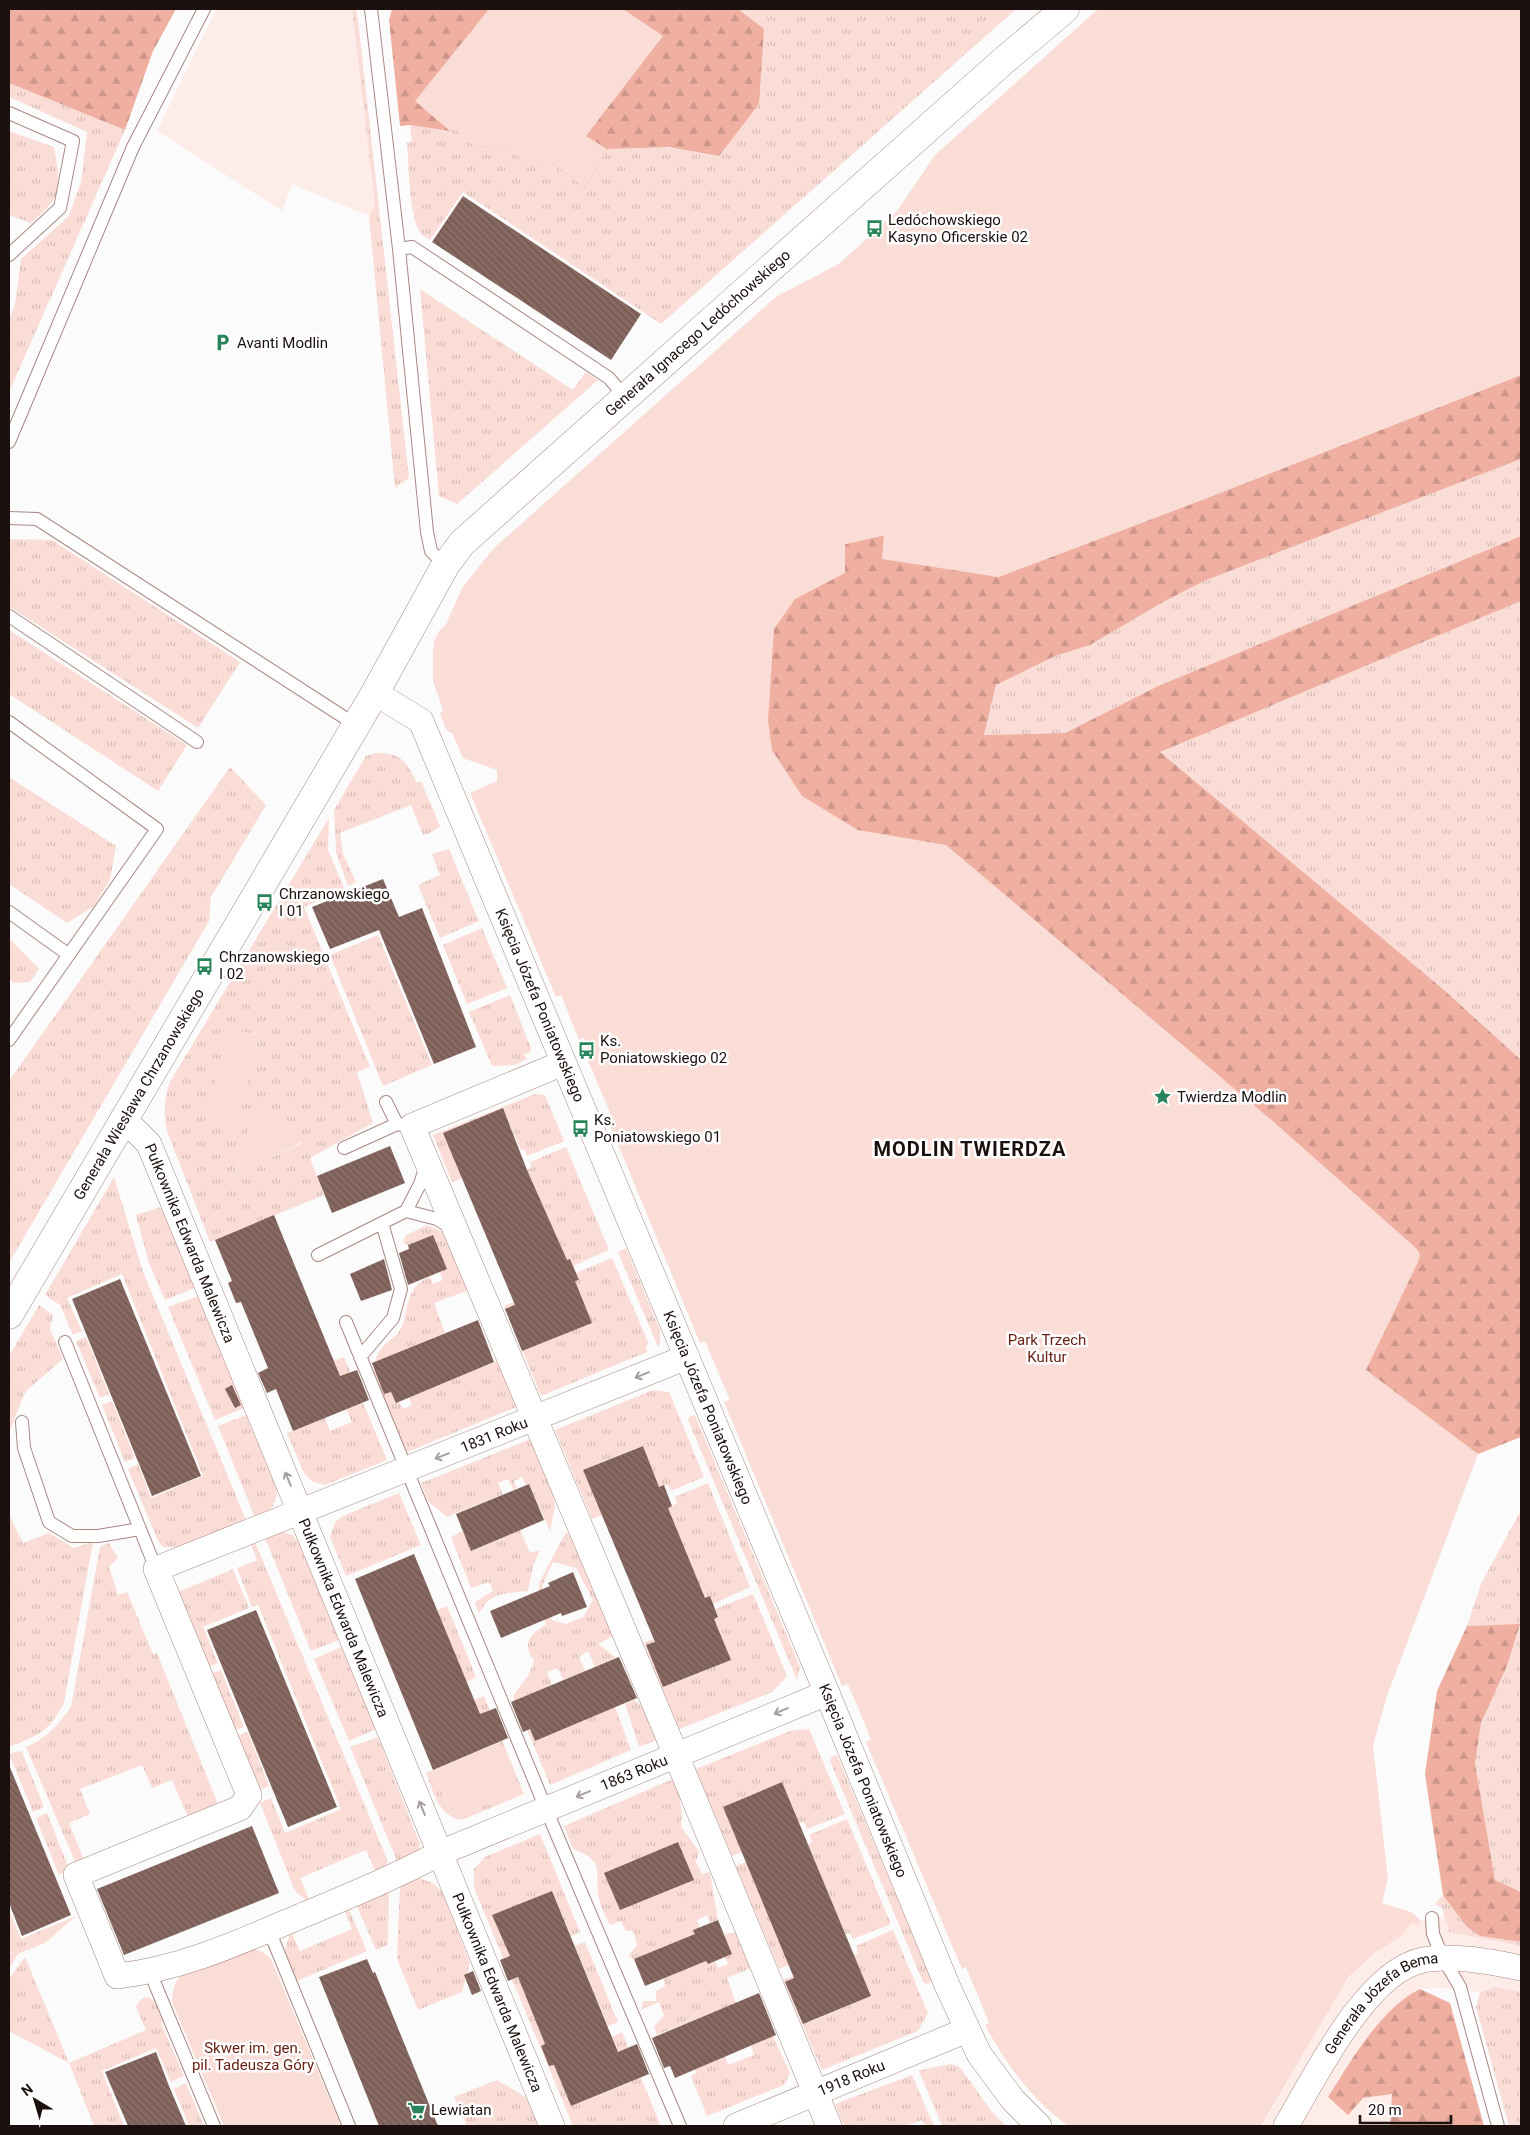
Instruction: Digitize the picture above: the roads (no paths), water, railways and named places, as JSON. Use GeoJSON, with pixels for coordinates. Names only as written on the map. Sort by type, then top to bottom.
{"type":"FeatureCollection","features":[{"type":"Feature","properties":{"kind":"street","name":"Generała Ignacego Ledóchowskiego"},"geometry":{"type":"LineString","coordinates":[[375,693],[445,566],[470,537],[1061,10]]}},
{"type":"Feature","properties":{"kind":"street","name":"Generała Wiesława Chrzanowskiego"},"geometry":{"type":"LineString","coordinates":[[9,1315],[123,1118],[375,693]]}},
{"type":"Feature","properties":{"kind":"street","name":"Księcia Józefa Poniatowskiego"},"geometry":{"type":"LineString","coordinates":[[375,693],[421,720],[967,2030],[979,2054],[1000,2083],[1039,2126]]}},
{"type":"Feature","properties":{"kind":"street"},"geometry":{"type":"LineString","coordinates":[[563,1063],[405,1125],[427,1164],[676,1755],[829,2126]]}},
{"type":"Feature","properties":{"kind":"street","name":"Pułkownika Edwarda Malewicza"},"geometry":{"type":"LineString","coordinates":[[123,1118],[149,1144],[552,2126]]}},
{"type":"Feature","properties":{"kind":"street","name":"1831 Roku"},"geometry":{"type":"LineString","coordinates":[[156,1568],[301,1512],[687,1357]]}},
{"type":"Feature","properties":{"kind":"street","name":"1863 Roku"},"geometry":{"type":"LineString","coordinates":[[156,1568],[248,1795],[240,1808],[76,1875],[117,1976],[150,1972],[220,1950],[396,1876],[440,1853],[827,1692]]}},
{"type":"Feature","properties":{"kind":"street","name":"Generała Józefa Bema"},"geometry":{"type":"LineString","coordinates":[[1286,2126],[1335,2043],[1367,1997],[1398,1970],[1422,1960],[1442,1958],[1521,1968]]}},
{"type":"Feature","properties":{"kind":"street","name":"1918 Roku"},"geometry":{"type":"LineString","coordinates":[[736,2126],[967,2030]]}},
{"type":"Feature","properties":{"kind":"lane"},"geometry":{"type":"LineString","coordinates":[[9,442],[133,147],[204,9]]}},
{"type":"Feature","properties":{"kind":"lane"},"geometry":{"type":"LineString","coordinates":[[371,9],[399,249],[428,532],[432,551],[445,566]]}},
{"type":"Feature","properties":{"kind":"lane"},"geometry":{"type":"LineString","coordinates":[[9,113],[73,141],[60,208],[9,255]]}},
{"type":"Feature","properties":{"kind":"lane"},"geometry":{"type":"LineString","coordinates":[[399,249],[412,247],[609,378],[626,397]]}},
{"type":"Feature","properties":{"kind":"lane"},"geometry":{"type":"LineString","coordinates":[[9,518],[37,519],[356,725]]}},
{"type":"Feature","properties":{"kind":"lane"},"geometry":{"type":"LineString","coordinates":[[9,616],[197,742]]}},
{"type":"Feature","properties":{"kind":"lane"},"geometry":{"type":"LineString","coordinates":[[9,722],[157,829],[9,1038]]}},
{"type":"Feature","properties":{"kind":"lane"},"geometry":{"type":"LineString","coordinates":[[9,912],[69,954]]}},
{"type":"Feature","properties":{"kind":"lane"},"geometry":{"type":"LineString","coordinates":[[344,1148],[405,1125],[386,1102]]}},
{"type":"Feature","properties":{"kind":"lane"},"geometry":{"type":"LineString","coordinates":[[318,1255],[406,1211],[420,1184],[427,1164]]}},
{"type":"Feature","properties":{"kind":"lane"},"geometry":{"type":"LineString","coordinates":[[406,1211],[438,1219],[454,1229]]}},
{"type":"Feature","properties":{"kind":"lane"},"geometry":{"type":"LineString","coordinates":[[360,1357],[393,1318],[401,1289],[382,1223]]}},
{"type":"Feature","properties":{"kind":"lane"},"geometry":{"type":"LineString","coordinates":[[346,1322],[546,1809],[680,2126]]}},
{"type":"Feature","properties":{"kind":"lane"},"geometry":{"type":"LineString","coordinates":[[65,1342],[156,1568]]}},
{"type":"Feature","properties":{"kind":"lane"},"geometry":{"type":"LineString","coordinates":[[22,1422],[24,1448],[49,1522],[72,1536],[98,1536],[140,1529]]}},
{"type":"Feature","properties":{"kind":"lane"},"geometry":{"type":"LineString","coordinates":[[1432,1918],[1433,1934],[1442,1958],[1460,1987],[1498,2126]]}},
{"type":"Feature","properties":{"kind":"lane"},"geometry":{"type":"LineString","coordinates":[[269,1930],[349,2126]]}},
{"type":"Feature","properties":{"kind":"lane"},"geometry":{"type":"LineString","coordinates":[[150,1972],[214,2126]]}},
{"type":"Feature","properties":{"kind":"place","name":"Ledóchowskiego Kasyno Oficerskie 02"},"geometry":{"type":"Point","coordinates":[874,229]}},
{"type":"Feature","properties":{"kind":"place","name":"Avanti Modlin"},"geometry":{"type":"Point","coordinates":[223,343]}},
{"type":"Feature","properties":{"kind":"place","name":"Chrzanowskiego I 01"},"geometry":{"type":"Point","coordinates":[265,903]}},
{"type":"Feature","properties":{"kind":"place","name":"Chrzanowskiego I 02"},"geometry":{"type":"Point","coordinates":[205,966]}},
{"type":"Feature","properties":{"kind":"place","name":"Ks. Poniatowskiego 02"},"geometry":{"type":"Point","coordinates":[586,1050]}},
{"type":"Feature","properties":{"kind":"place","name":"Twierdza Modlin"},"geometry":{"type":"Point","coordinates":[1163,1097]}},
{"type":"Feature","properties":{"kind":"place","name":"Ks. Poniatowskiego 01"},"geometry":{"type":"Point","coordinates":[580,1129]}},
{"type":"Feature","properties":{"kind":"place","name":"Lewiatan"},"geometry":{"type":"Point","coordinates":[417,2110]}},
{"type":"Feature","properties":{"kind":"district","name":"MODLIN TWIERDZA"},"geometry":{"type":"Point","coordinates":[970,1149]}},
{"type":"Feature","properties":{"kind":"park label","name":"Park Trzech Kultur"},"geometry":{"type":"Point","coordinates":[1047,1348]}},
{"type":"Feature","properties":{"kind":"park label","name":"Skwer im. gen. pil. Tadeusza Góry"},"geometry":{"type":"Point","coordinates":[253,2056]}}]}
